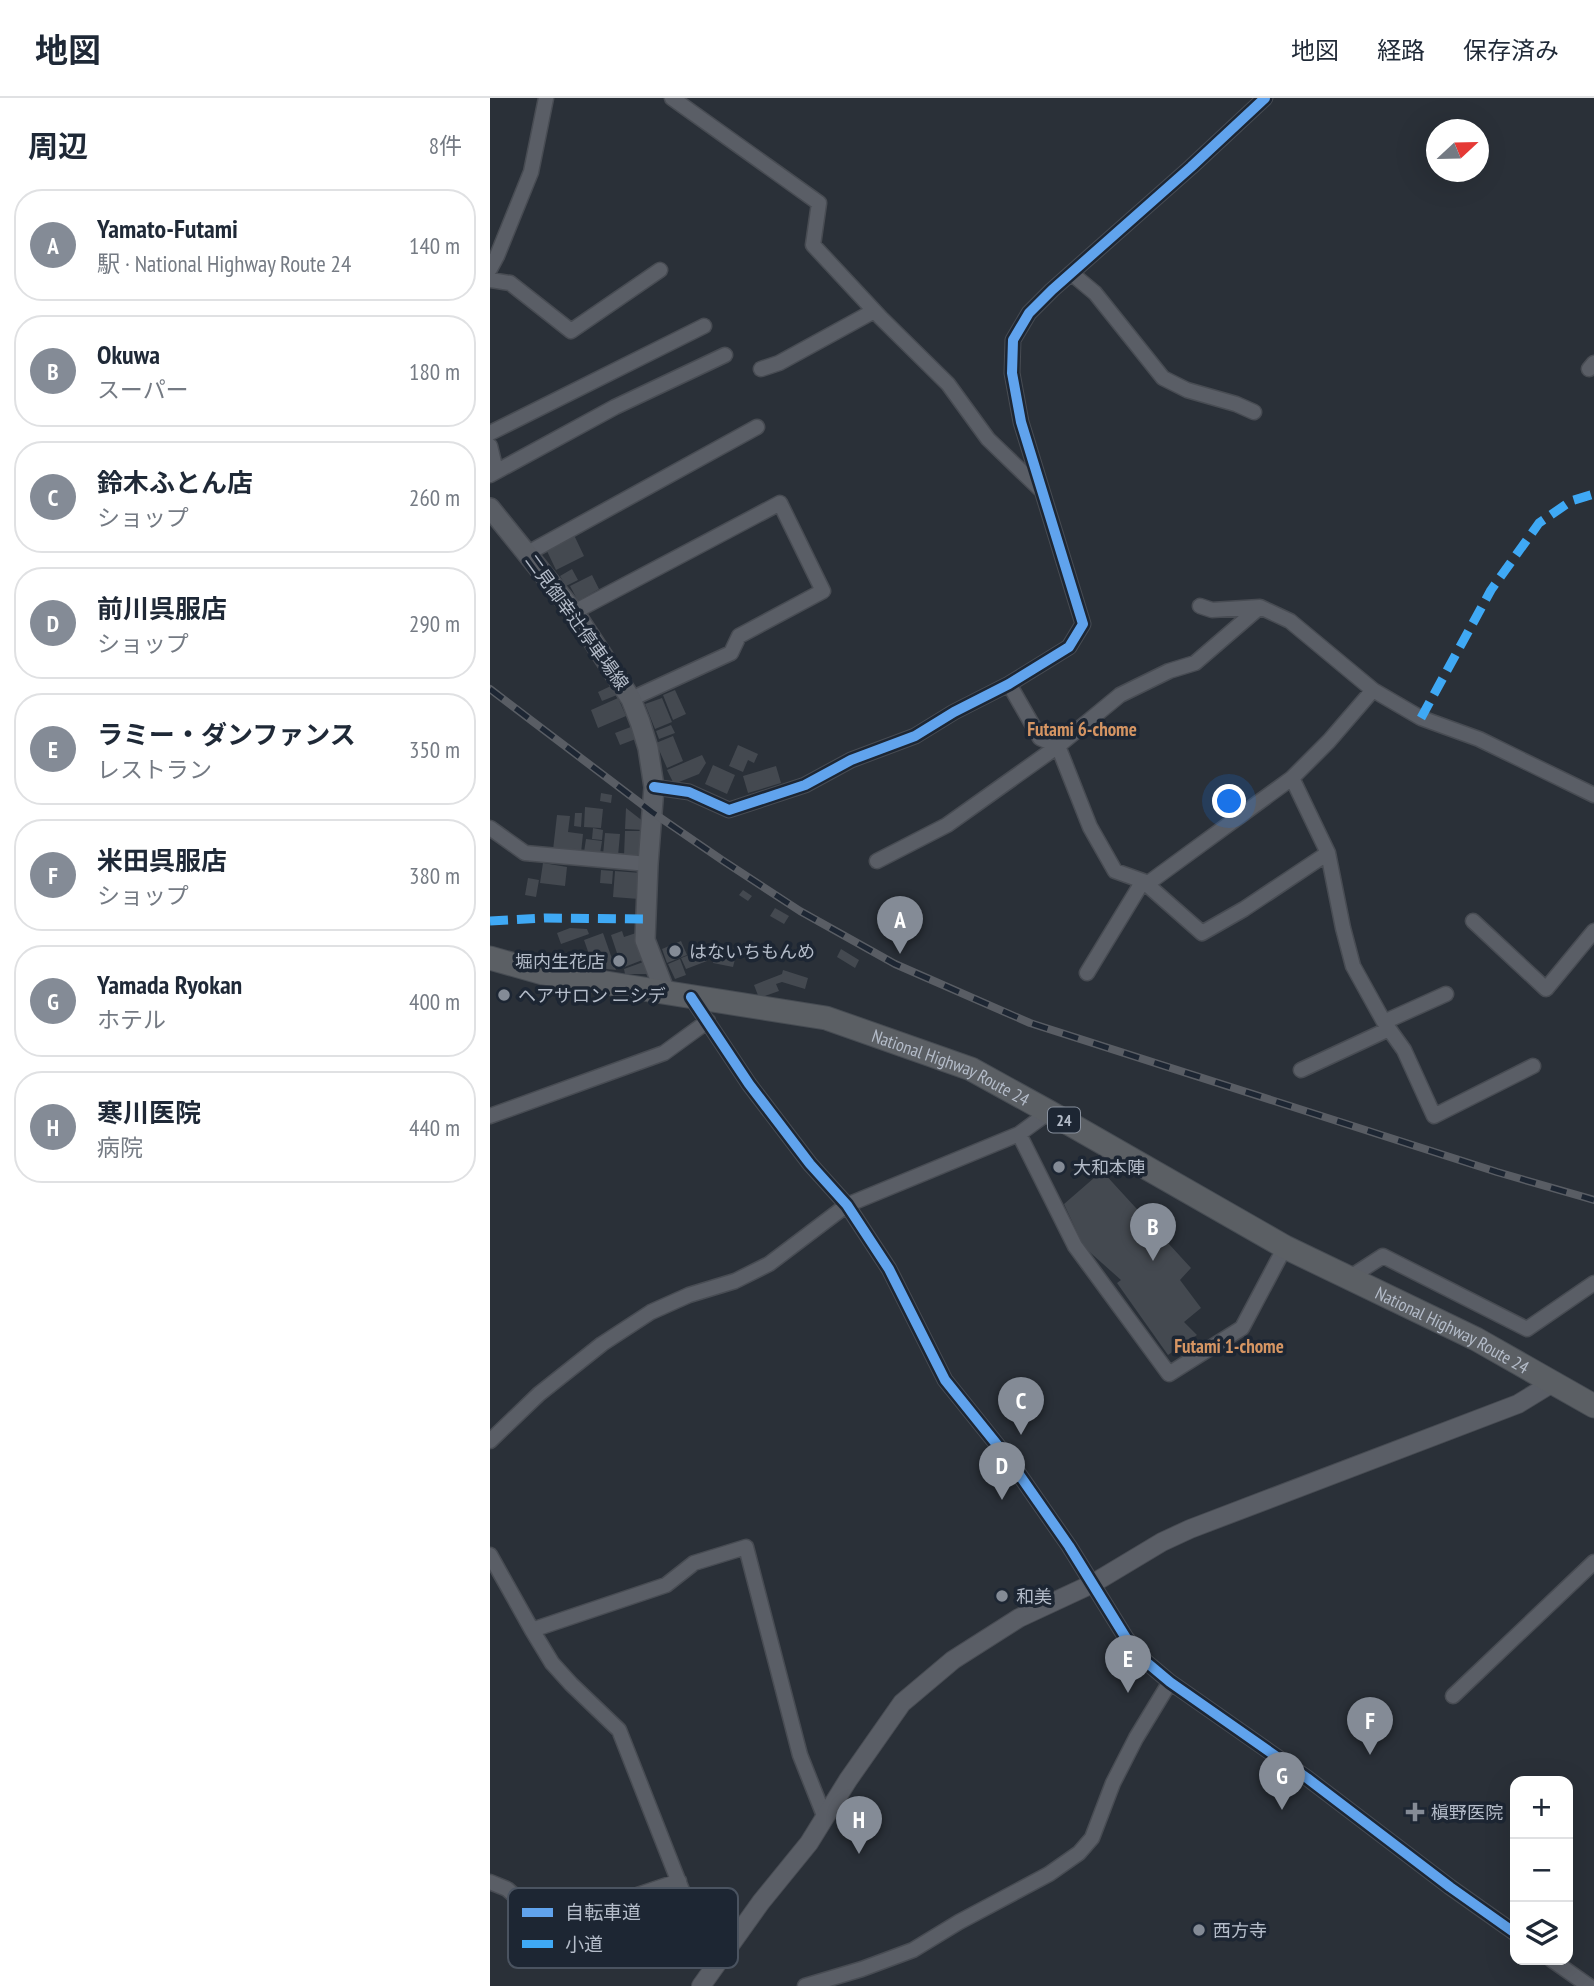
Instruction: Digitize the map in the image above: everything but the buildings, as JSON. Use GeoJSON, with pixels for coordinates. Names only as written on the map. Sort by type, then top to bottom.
{"type":"FeatureCollection","features":[{"type":"Feature","properties":{"kind":"highway","name":"National Highway Route 24"},"geometry":{"type":"LineString","coordinates":[[490,958],[543,973],[826,1018],[971,1069],[1285,1247],[1476,1339],[1594,1406]]}},
{"type":"Feature","properties":{"kind":"main road","name":"二見御幸辻停車場線"},"geometry":{"type":"LineString","coordinates":[[490,509],[574,612],[631,699],[648,748],[654,787],[645,940],[666,992]]}},
{"type":"Feature","properties":{"kind":"street"},"geometry":{"type":"LineString","coordinates":[[490,269],[531,172],[546,98]]}},
{"type":"Feature","properties":{"kind":"street"},"geometry":{"type":"LineString","coordinates":[[672,98],[819,203],[813,245],[874,311],[948,384],[988,439],[1042,492]]}},
{"type":"Feature","properties":{"kind":"street"},"geometry":{"type":"LineString","coordinates":[[654,787],[689,792],[729,810],[805,785],[851,760],[915,736],[1069,647],[1083,624],[1021,422],[1012,373],[1013,340],[1029,313],[1265,98]]}},
{"type":"Feature","properties":{"kind":"street"},"geometry":{"type":"LineString","coordinates":[[490,280],[510,284],[571,331],[660,270]]}},
{"type":"Feature","properties":{"kind":"street"},"geometry":{"type":"LineString","coordinates":[[1071,273],[1095,293],[1163,378],[1187,390],[1254,412]]}},
{"type":"Feature","properties":{"kind":"street"},"geometry":{"type":"LineString","coordinates":[[761,369],[779,363],[874,311]]}},
{"type":"Feature","properties":{"kind":"street"},"geometry":{"type":"LineString","coordinates":[[490,433],[704,326]]}},
{"type":"Feature","properties":{"kind":"street"},"geometry":{"type":"LineString","coordinates":[[490,446],[493,473],[615,407],[725,355]]}},
{"type":"Feature","properties":{"kind":"street"},"geometry":{"type":"LineString","coordinates":[[527,553],[757,427]]}},
{"type":"Feature","properties":{"kind":"street"},"geometry":{"type":"LineString","coordinates":[[574,612],[779,503],[823,592],[739,636],[731,653],[631,699]]}},
{"type":"Feature","properties":{"kind":"street"},"geometry":{"type":"LineString","coordinates":[[1200,606],[1212,610],[1260,607],[1290,621],[1373,690],[1421,718],[1479,740],[1594,795]]}},
{"type":"Feature","properties":{"kind":"street"},"geometry":{"type":"LineString","coordinates":[[877,861],[947,825],[1058,746],[1120,695],[1169,671],[1195,663],[1260,607]]}},
{"type":"Feature","properties":{"kind":"street"},"geometry":{"type":"LineString","coordinates":[[1009,684],[1040,738],[1058,746],[1090,827],[1115,871],[1145,883],[1202,933],[1244,909],[1328,853]]}},
{"type":"Feature","properties":{"kind":"street"},"geometry":{"type":"LineString","coordinates":[[1087,974],[1145,883],[1292,778],[1329,741],[1373,690]]}},
{"type":"Feature","properties":{"kind":"street"},"geometry":{"type":"LineString","coordinates":[[1292,778],[1328,853],[1353,966],[1404,1051],[1434,1116],[1533,1066]]}},
{"type":"Feature","properties":{"kind":"street"},"geometry":{"type":"LineString","coordinates":[[490,828],[525,853],[648,864]]}},
{"type":"Feature","properties":{"kind":"street"},"geometry":{"type":"LineString","coordinates":[[1473,921],[1546,989],[1594,931]]}},
{"type":"Feature","properties":{"kind":"street"},"geometry":{"type":"LineString","coordinates":[[1301,1070],[1446,994]]}},
{"type":"Feature","properties":{"kind":"street"},"geometry":{"type":"LineString","coordinates":[[691,997],[749,1084],[810,1164],[847,1205],[889,1269],[945,1380],[1007,1457],[1069,1546],[1126,1638],[1145,1661],[1170,1682],[1307,1778],[1510,1929]]}},
{"type":"Feature","properties":{"kind":"street"},"geometry":{"type":"LineString","coordinates":[[490,1116],[664,1053],[708,1021]]}},
{"type":"Feature","properties":{"kind":"street"},"geometry":{"type":"LineString","coordinates":[[490,1441],[539,1394],[651,1312],[689,1295],[735,1281],[769,1264],[847,1205],[1019,1134],[1049,1112]]}},
{"type":"Feature","properties":{"kind":"street"},"geometry":{"type":"LineString","coordinates":[[1019,1134],[1075,1246],[1169,1374],[1242,1328],[1285,1247]]}},
{"type":"Feature","properties":{"kind":"street"},"geometry":{"type":"LineString","coordinates":[[1349,1278],[1383,1256],[1527,1329],[1594,1283]]}},
{"type":"Feature","properties":{"kind":"street"},"geometry":{"type":"LineString","coordinates":[[738,1934],[809,1843],[848,1780],[902,1703],[953,1660],[1019,1618],[1092,1584],[1162,1542],[1190,1529],[1518,1404],[1554,1382]]}},
{"type":"Feature","properties":{"kind":"street"},"geometry":{"type":"LineString","coordinates":[[532,1630],[667,1585],[694,1563],[746,1547],[800,1755],[825,1818]]}},
{"type":"Feature","properties":{"kind":"street"},"geometry":{"type":"LineString","coordinates":[[490,1555],[552,1663],[619,1730],[682,1888]]}},
{"type":"Feature","properties":{"kind":"street"},"geometry":{"type":"LineString","coordinates":[[1452,1696],[1594,1562]]}},
{"type":"Feature","properties":{"kind":"street"},"geometry":{"type":"LineString","coordinates":[[805,1986],[913,1951],[959,1922],[1049,1874],[1079,1853],[1092,1838],[1113,1783],[1170,1682]]}},
{"type":"Feature","properties":{"kind":"street"},"geometry":{"type":"LineString","coordinates":[[658,1888],[679,1881]]}},
{"type":"Feature","properties":{"kind":"street"},"geometry":{"type":"LineString","coordinates":[[490,1882],[508,1890]]}},
{"type":"Feature","properties":{"kind":"street"},"geometry":{"type":"LineString","coordinates":[[1559,1965],[1589,1986]]}},
{"type":"Feature","properties":{"kind":"street"},"geometry":{"type":"LineString","coordinates":[[701,1986],[713,1969]]}},
{"type":"Feature","properties":{"kind":"railway"},"geometry":{"type":"LineString","coordinates":[[490,689],[652,812],[722,860],[800,911],[895,964],[1030,1023],[1497,1172],[1594,1200]]}},
{"type":"Feature","properties":{"kind":"marked path"},"geometry":{"type":"LineString","coordinates":[[1421,718],[1491,590],[1539,523],[1571,501],[1594,494]]}},
{"type":"Feature","properties":{"kind":"marked path"},"geometry":{"type":"LineString","coordinates":[[490,921],[546,918],[646,919]]}},
{"type":"Feature","properties":{"kind":"cycle path"},"geometry":{"type":"LineString","coordinates":[[654,787],[689,792],[729,810],[805,785],[851,760],[915,736],[1069,647],[1083,624],[1021,422],[1012,373],[1013,340],[1029,313],[1052,290],[1265,98]]}},
{"type":"Feature","properties":{"kind":"cycle path"},"geometry":{"type":"LineString","coordinates":[[691,997],[749,1084],[810,1164],[847,1205],[889,1269],[945,1380],[1007,1457],[1069,1546],[1126,1638],[1145,1661],[1170,1682],[1307,1778],[1510,1929]]}},
{"type":"Feature","properties":{"kind":"place","name":"はないちもんめ"},"geometry":{"type":"Point","coordinates":[675,951]}},
{"type":"Feature","properties":{"kind":"place","name":"Yamato-Futami"},"geometry":{"type":"Point","coordinates":[900,954]}},
{"type":"Feature","properties":{"kind":"place","name":"堀内生花店"},"geometry":{"type":"Point","coordinates":[619,961]}},
{"type":"Feature","properties":{"kind":"place","name":"ヘアサロン ニシデ"},"geometry":{"type":"Point","coordinates":[504,995]}},
{"type":"Feature","properties":{"kind":"place","name":"大和本陣"},"geometry":{"type":"Point","coordinates":[1059,1167]}},
{"type":"Feature","properties":{"kind":"place","name":"Okuwa"},"geometry":{"type":"Point","coordinates":[1153,1261]}},
{"type":"Feature","properties":{"kind":"place","name":"鈴木ふとん店"},"geometry":{"type":"Point","coordinates":[1021,1435]}},
{"type":"Feature","properties":{"kind":"place","name":"前川呉服店"},"geometry":{"type":"Point","coordinates":[1002,1500]}},
{"type":"Feature","properties":{"kind":"place","name":"和美"},"geometry":{"type":"Point","coordinates":[1002,1596]}},
{"type":"Feature","properties":{"kind":"place","name":"ラミー・ダンファンス"},"geometry":{"type":"Point","coordinates":[1128,1693]}},
{"type":"Feature","properties":{"kind":"place","name":"米田呉服店"},"geometry":{"type":"Point","coordinates":[1370,1755]}},
{"type":"Feature","properties":{"kind":"place","name":"Yamada Ryokan"},"geometry":{"type":"Point","coordinates":[1282,1810]}},
{"type":"Feature","properties":{"kind":"place","name":"槇野医院"},"geometry":{"type":"Point","coordinates":[1415,1812]}},
{"type":"Feature","properties":{"kind":"place","name":"寒川医院"},"geometry":{"type":"Point","coordinates":[859,1854]}},
{"type":"Feature","properties":{"kind":"place","name":"西方寺"},"geometry":{"type":"Point","coordinates":[1199,1930]}},
{"type":"Feature","properties":{"kind":"district","name":"Futami 6-chome"},"geometry":{"type":"Point","coordinates":[1082,729]}},
{"type":"Feature","properties":{"kind":"district","name":"Futami 1-chome"},"geometry":{"type":"Point","coordinates":[1229,1346]}}]}
